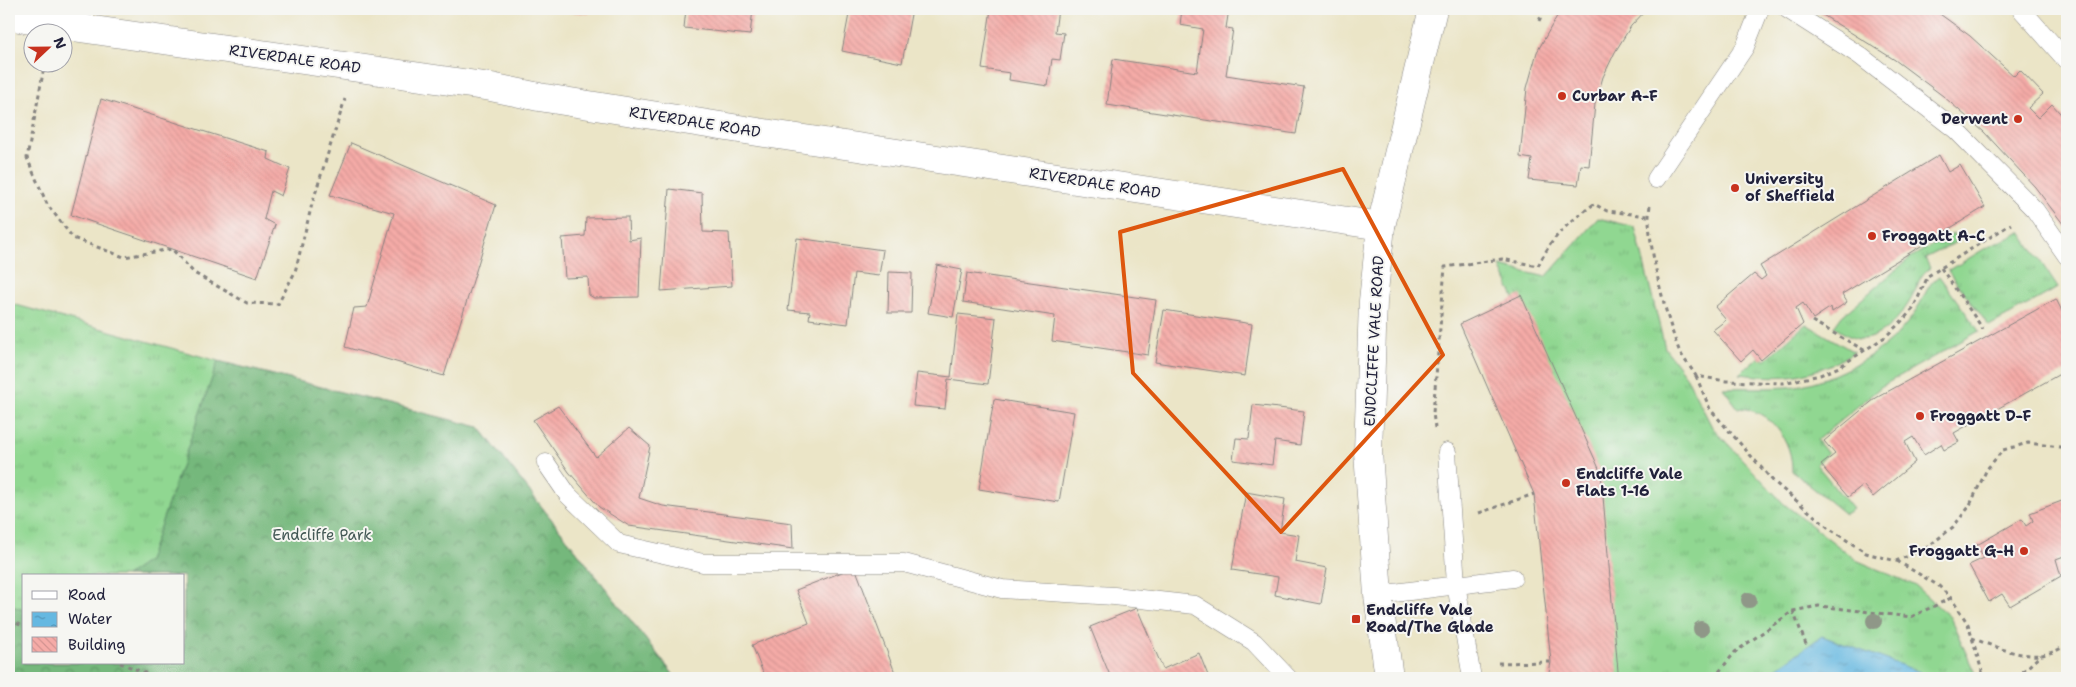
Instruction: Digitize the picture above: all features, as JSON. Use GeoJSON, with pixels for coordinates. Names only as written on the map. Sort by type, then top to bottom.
{"type":"FeatureCollection","features":[{"type":"Feature","properties":{"kind":"street","name":"ENDCLIFFE VALE ROAD"},"geometry":{"type":"LineString","coordinates":[[1389,678],[1378,595],[1368,452],[1373,301],[1381,226],[1433,9]]}},
{"type":"Feature","properties":{"kind":"street","name":"RIVERDALE ROAD"},"geometry":{"type":"LineString","coordinates":[[9,16],[54,16],[355,67],[491,86],[539,97],[758,132],[1381,226]]}},
{"type":"Feature","properties":{"kind":"lane"},"geometry":{"type":"LineString","coordinates":[[1656,179],[1745,47],[1760,9]]}},
{"type":"Feature","properties":{"kind":"lane"},"geometry":{"type":"LineString","coordinates":[[1787,9],[1859,55],[1956,130],[2035,210],[2067,256]]}},
{"type":"Feature","properties":{"kind":"lane"},"geometry":{"type":"LineString","coordinates":[[2021,9],[2067,61]]}},
{"type":"Feature","properties":{"kind":"lane"},"geometry":{"type":"LineString","coordinates":[[1448,452],[1456,584],[1471,671]]}},
{"type":"Feature","properties":{"kind":"lane"},"geometry":{"type":"LineString","coordinates":[[546,463],[568,495],[619,544],[703,563],[904,563],[1002,588],[1114,596],[1195,605],[1254,642],[1288,678]]}},
{"type":"Feature","properties":{"kind":"lane"},"geometry":{"type":"LineString","coordinates":[[1378,595],[1513,578]]}},
{"type":"Feature","properties":{"kind":"path"},"geometry":{"type":"LineString","coordinates":[[1538,21],[1544,9]]}},
{"type":"Feature","properties":{"kind":"path"},"geometry":{"type":"LineString","coordinates":[[42,72],[27,158],[48,204],[73,238],[124,257],[172,250],[194,273],[247,303],[278,304],[295,272],[312,204],[355,67]]}},
{"type":"Feature","properties":{"kind":"path"},"geometry":{"type":"LineString","coordinates":[[1656,179],[1648,216],[1658,280],[1680,351],[1696,376],[1710,409],[1773,481],[1830,529],[1866,553],[1896,560],[1939,586],[1951,598],[1968,624],[1984,678]]}},
{"type":"Feature","properties":{"kind":"path"},"geometry":{"type":"LineString","coordinates":[[1448,452],[1437,443],[1433,414],[1445,267],[1502,259],[1538,266],[1547,248],[1563,227],[1594,204],[1607,211],[1648,216]]}},
{"type":"Feature","properties":{"kind":"path"},"geometry":{"type":"LineString","coordinates":[[1696,376],[1726,381],[1783,383],[1820,375],[1839,367],[1885,337],[1900,323],[1912,309],[1928,276],[2035,210]]}},
{"type":"Feature","properties":{"kind":"path"},"geometry":{"type":"LineString","coordinates":[[1941,268],[1983,328]]}},
{"type":"Feature","properties":{"kind":"path"},"geometry":{"type":"LineString","coordinates":[[1812,321],[1865,350]]}},
{"type":"Feature","properties":{"kind":"path"},"geometry":{"type":"LineString","coordinates":[[1896,560],[1925,549],[1953,527],[1969,507],[1987,469],[2003,450],[2028,443],[2067,448]]}},
{"type":"Feature","properties":{"kind":"path"},"geometry":{"type":"LineString","coordinates":[[1452,522],[1534,494]]}},
{"type":"Feature","properties":{"kind":"path"},"geometry":{"type":"LineString","coordinates":[[1714,678],[1735,652],[1793,611],[1819,606],[1911,617],[1951,598]]}},
{"type":"Feature","properties":{"kind":"path"},"geometry":{"type":"LineString","coordinates":[[1793,611],[1807,648]]}},
{"type":"Feature","properties":{"kind":"path"},"geometry":{"type":"LineString","coordinates":[[9,621],[22,625]]}},
{"type":"Feature","properties":{"kind":"path"},"geometry":{"type":"LineString","coordinates":[[1972,638],[1999,648],[2041,655]]}},
{"type":"Feature","properties":{"kind":"path"},"geometry":{"type":"LineString","coordinates":[[2018,678],[2041,655],[2067,646]]}},
{"type":"Feature","properties":{"kind":"path"},"geometry":{"type":"LineString","coordinates":[[1471,671],[1551,662]]}},
{"type":"Feature","properties":{"kind":"path"},"geometry":{"type":"LineString","coordinates":[[123,664],[158,678]]}},
{"type":"Feature","properties":{"kind":"highlighted area"},"geometry":{"type":"Polygon","coordinates":[[[1343,169],[1443,355],[1281,532],[1133,373],[1120,232],[1343,169]]]}},
{"type":"Feature","properties":{"kind":"green space"},"geometry":{"type":"Polygon","coordinates":[[[1598,218],[1635,227],[1665,348],[1686,376],[1712,427],[1784,504],[1856,560],[1914,585],[1950,617],[1977,678],[1612,678],[1589,470],[1500,266],[1546,277],[1598,218]]]}},
{"type":"Feature","properties":{"kind":"green space"},"geometry":{"type":"Polygon","coordinates":[[[2021,232],[2058,288],[1989,326],[1948,271],[1984,249],[2021,232]]]}},
{"type":"Feature","properties":{"kind":"green space"},"geometry":{"type":"Polygon","coordinates":[[[1953,234],[1957,242],[1925,258],[1930,268],[1921,276],[1910,300],[1892,324],[1876,335],[1859,339],[1849,336],[1834,327],[1842,316],[1911,257],[1953,234]]]}},
{"type":"Feature","properties":{"kind":"green space"},"geometry":{"type":"Polygon","coordinates":[[[1939,276],[1979,331],[1882,386],[1817,440],[1828,454],[1816,464],[1853,509],[1845,514],[1792,471],[1791,460],[1784,438],[1769,420],[1750,410],[1738,408],[1723,388],[1780,388],[1803,385],[1834,375],[1850,367],[1879,349],[1902,329],[1915,313],[1929,286],[1939,276]]]}},
{"type":"Feature","properties":{"kind":"green space","name":"Endcliffe Park"},"geometry":{"type":"Polygon","coordinates":[[[9,303],[218,361],[479,427],[676,678],[9,678],[9,303]]]}},
{"type":"Feature","properties":{"kind":"green space"},"geometry":{"type":"Polygon","coordinates":[[[1806,324],[1854,352],[1825,367],[1799,375],[1771,377],[1739,374],[1761,356],[1765,360],[1806,324]]]}},
{"type":"Feature","properties":{"kind":"green space","name":"Endcliffe Park"},"geometry":{"type":"Polygon","coordinates":[[[218,361],[479,427],[676,678],[9,678],[9,605],[22,609],[22,664],[185,664],[185,574],[129,574],[148,561],[218,361]]]}},
{"type":"Feature","properties":{"kind":"water"},"geometry":{"type":"Polygon","coordinates":[[[1822,636],[1920,672],[1922,678],[1766,678],[1767,675],[1822,636]]]}},
{"type":"Feature","properties":{"kind":"building"},"geometry":{"type":"Polygon","coordinates":[[[548,9],[589,9],[589,14],[548,9]]]}},
{"type":"Feature","properties":{"kind":"building"},"geometry":{"type":"Polygon","coordinates":[[[686,9],[753,9],[750,35],[684,28],[686,9]]]}},
{"type":"Feature","properties":{"kind":"building"},"geometry":{"type":"Polygon","coordinates":[[[850,9],[912,9],[902,63],[842,51],[850,9]]]}},
{"type":"Feature","properties":{"kind":"building"},"geometry":{"type":"Polygon","coordinates":[[[991,9],[1058,9],[1055,32],[1064,33],[1060,60],[1052,59],[1048,86],[1009,80],[1010,73],[982,69],[991,9]]]}},
{"type":"Feature","properties":{"kind":"building"},"geometry":{"type":"Polygon","coordinates":[[[1182,9],[1229,9],[1226,28],[1233,29],[1226,75],[1304,87],[1296,134],[1107,105],[1113,59],[1197,72],[1203,29],[1180,25],[1182,9]]]}},
{"type":"Feature","properties":{"kind":"building","name":"Curbar A-F"},"geometry":{"type":"Polygon","coordinates":[[[1561,9],[1647,9],[1631,26],[1615,52],[1603,77],[1595,104],[1589,166],[1581,165],[1578,185],[1529,180],[1532,159],[1520,157],[1527,88],[1537,52],[1561,9]]]}},
{"type":"Feature","properties":{"kind":"building","name":"Derwent"},"geometry":{"type":"Polygon","coordinates":[[[1813,9],[1933,9],[1970,36],[2014,76],[2020,70],[2043,94],[2028,108],[2038,118],[2052,104],[2067,121],[2067,229],[2035,187],[1984,132],[1943,96],[1895,60],[1813,9]]]}},
{"type":"Feature","properties":{"kind":"building"},"geometry":{"type":"Polygon","coordinates":[[[101,99],[269,152],[268,159],[290,169],[281,196],[271,191],[264,219],[275,225],[257,278],[71,215],[101,99]]]}},
{"type":"Feature","properties":{"kind":"building"},"geometry":{"type":"Polygon","coordinates":[[[351,143],[496,205],[444,376],[345,347],[354,308],[367,307],[394,213],[330,195],[351,143]]]}},
{"type":"Feature","properties":{"kind":"building","name":"Froggatt A-C"},"geometry":{"type":"Polygon","coordinates":[[[1939,155],[1948,172],[1960,165],[1985,207],[1842,294],[1847,302],[1832,312],[1831,307],[1813,319],[1803,303],[1796,308],[1803,324],[1761,360],[1753,350],[1741,361],[1713,330],[1726,320],[1715,307],[1754,274],[1761,280],[1766,276],[1760,266],[1939,155]]]}},
{"type":"Feature","properties":{"kind":"building"},"geometry":{"type":"Polygon","coordinates":[[[669,189],[702,193],[703,232],[729,233],[732,286],[661,291],[669,189]]]}},
{"type":"Feature","properties":{"kind":"building"},"geometry":{"type":"Polygon","coordinates":[[[628,217],[629,240],[641,238],[639,297],[594,298],[589,295],[588,277],[565,278],[562,238],[585,236],[586,218],[628,217]]]}},
{"type":"Feature","properties":{"kind":"building"},"geometry":{"type":"Polygon","coordinates":[[[797,238],[883,250],[879,276],[854,273],[848,324],[809,319],[810,312],[788,310],[797,238]]]}},
{"type":"Feature","properties":{"kind":"building"},"geometry":{"type":"Polygon","coordinates":[[[937,265],[962,270],[953,317],[928,313],[937,265]]]}},
{"type":"Feature","properties":{"kind":"building"},"geometry":{"type":"Polygon","coordinates":[[[889,272],[912,273],[911,313],[888,313],[889,272]]]}},
{"type":"Feature","properties":{"kind":"building"},"geometry":{"type":"Polygon","coordinates":[[[967,273],[1156,300],[1148,355],[1052,341],[1055,316],[963,302],[967,273]]]}},
{"type":"Feature","properties":{"kind":"building","name":"Endcliffe Vale Flats 1-16"},"geometry":{"type":"Polygon","coordinates":[[[1521,295],[1601,473],[1618,671],[1616,678],[1548,678],[1551,662],[1534,494],[1460,324],[1521,295]]]}},
{"type":"Feature","properties":{"kind":"building","name":"Froggatt D-F"},"geometry":{"type":"Polygon","coordinates":[[[2056,299],[2062,311],[2067,308],[2067,370],[1954,433],[1959,442],[1944,450],[1941,444],[1924,455],[1913,437],[1905,442],[1915,462],[1873,497],[1863,485],[1848,497],[1821,465],[1835,454],[1824,441],[1876,398],[2056,299]]]}},
{"type":"Feature","properties":{"kind":"building"},"geometry":{"type":"Polygon","coordinates":[[[1164,310],[1252,324],[1245,376],[1155,362],[1164,310]]]}},
{"type":"Feature","properties":{"kind":"building"},"geometry":{"type":"Polygon","coordinates":[[[958,314],[996,318],[988,384],[948,379],[945,409],[913,406],[917,373],[951,377],[958,314]]]}},
{"type":"Feature","properties":{"kind":"building"},"geometry":{"type":"Polygon","coordinates":[[[994,399],[1074,412],[1059,502],[979,489],[994,399]]]}},
{"type":"Feature","properties":{"kind":"building"},"geometry":{"type":"Polygon","coordinates":[[[1253,405],[1304,411],[1300,445],[1275,441],[1272,465],[1233,460],[1236,438],[1249,439],[1253,405]]]}},
{"type":"Feature","properties":{"kind":"building"},"geometry":{"type":"Polygon","coordinates":[[[558,406],[596,457],[629,428],[650,446],[639,498],[663,506],[792,523],[793,549],[629,526],[599,507],[569,472],[533,420],[558,406]]]}},
{"type":"Feature","properties":{"kind":"building"},"geometry":{"type":"Polygon","coordinates":[[[1246,492],[1285,499],[1280,532],[1299,535],[1295,562],[1327,568],[1321,604],[1275,595],[1278,577],[1232,570],[1246,492]]]}},
{"type":"Feature","properties":{"kind":"building","name":"Froggatt G-H"},"geometry":{"type":"Polygon","coordinates":[[[2067,499],[2067,564],[2064,556],[2056,559],[2061,576],[2010,606],[2002,594],[1989,602],[1969,565],[1984,558],[1977,545],[2022,519],[2026,526],[2033,521],[2030,513],[2067,499]]]}},
{"type":"Feature","properties":{"kind":"building"},"geometry":{"type":"Polygon","coordinates":[[[855,567],[897,678],[823,678],[822,674],[812,678],[765,678],[752,645],[809,623],[796,590],[855,567]]]}},
{"type":"Feature","properties":{"kind":"building"},"geometry":{"type":"Polygon","coordinates":[[[1137,608],[1163,669],[1199,653],[1209,678],[1111,678],[1090,627],[1137,608]]]}},
{"type":"Feature","properties":{"kind":"place","name":"Curbar A-F"},"geometry":{"type":"Point","coordinates":[1562,96]}},
{"type":"Feature","properties":{"kind":"place","name":"Derwent"},"geometry":{"type":"Point","coordinates":[2018,119]}},
{"type":"Feature","properties":{"kind":"place","name":"University of Sheffield"},"geometry":{"type":"Point","coordinates":[1735,188]}},
{"type":"Feature","properties":{"kind":"place","name":"Froggatt A-C"},"geometry":{"type":"Point","coordinates":[1872,236]}},
{"type":"Feature","properties":{"kind":"place","name":"Froggatt D-F"},"geometry":{"type":"Point","coordinates":[1920,416]}},
{"type":"Feature","properties":{"kind":"place","name":"Endcliffe Vale Flats 1-16"},"geometry":{"type":"Point","coordinates":[1566,483]}},
{"type":"Feature","properties":{"kind":"place","name":"Froggatt G-H"},"geometry":{"type":"Point","coordinates":[2024,551]}},
{"type":"Feature","properties":{"kind":"place","name":"Endcliffe Vale Road/The Glade"},"geometry":{"type":"Point","coordinates":[1356,619]}}]}
